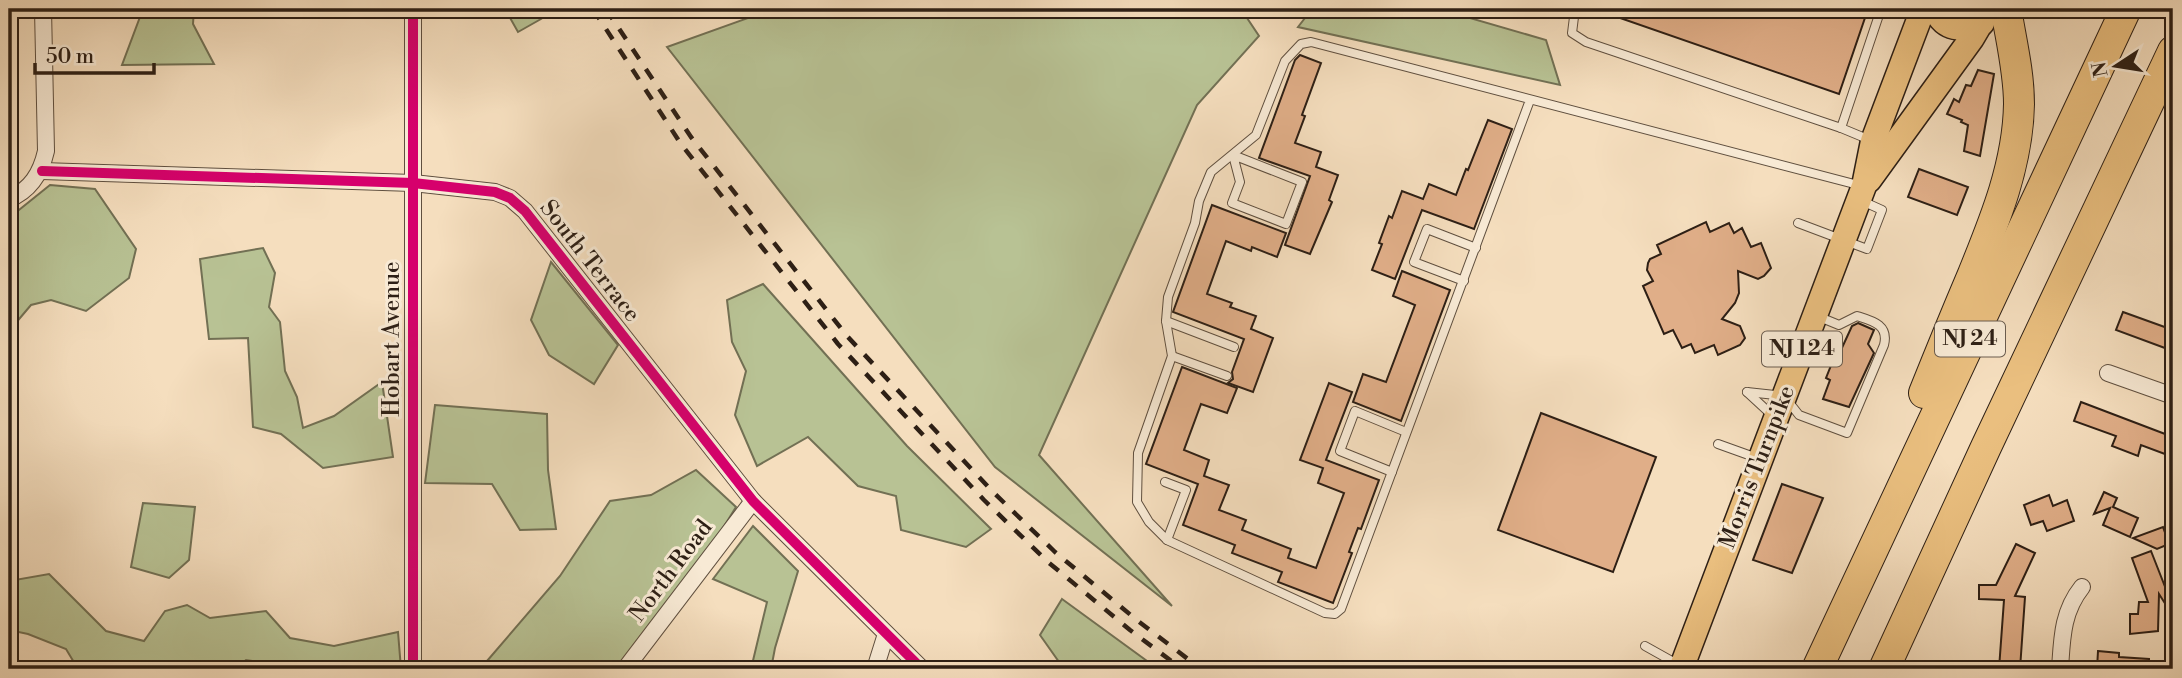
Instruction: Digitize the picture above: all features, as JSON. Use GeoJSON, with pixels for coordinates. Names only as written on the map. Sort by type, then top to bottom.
{"type":"FeatureCollection","features":[{"type":"Feature","properties":{"kind":"highway","name":"NJ 24"},"geometry":{"type":"LineString","coordinates":[[1814,669],[2126,9]]}},
{"type":"Feature","properties":{"kind":"highway"},"geometry":{"type":"LineString","coordinates":[[1814,669],[1993,224],[2007,180],[2017,135],[2019,102],[2016,71],[1992,13]]}},
{"type":"Feature","properties":{"kind":"highway","name":"NJ 24"},"geometry":{"type":"LineString","coordinates":[[1884,669],[2173,51]]}},
{"type":"Feature","properties":{"kind":"highway"},"geometry":{"type":"LineString","coordinates":[[2116,170],[2173,93]]}},
{"type":"Feature","properties":{"kind":"main road","name":"Morris Turnpike"},"geometry":{"type":"LineString","coordinates":[[1682,668],[1862,193],[1873,141],[1923,9]]}},
{"type":"Feature","properties":{"kind":"main road"},"geometry":{"type":"LineString","coordinates":[[1935,9],[1939,17],[1951,27],[1966,28],[1992,13]]}},
{"type":"Feature","properties":{"kind":"main road","name":"Morris Turnpike"},"geometry":{"type":"LineString","coordinates":[[1862,193],[1992,13]]}},
{"type":"Feature","properties":{"kind":"street"},"geometry":{"type":"LineString","coordinates":[[9,199],[26,190],[41,171],[46,151],[43,9]]}},
{"type":"Feature","properties":{"kind":"street","name":"Hobart Avenue"},"geometry":{"type":"LineString","coordinates":[[413,9],[413,669]]}},
{"type":"Feature","properties":{"kind":"street","name":"South Terrace"},"geometry":{"type":"LineString","coordinates":[[41,171],[413,183],[495,192],[510,198],[525,211],[753,501],[922,669]]}},
{"type":"Feature","properties":{"kind":"street"},"geometry":{"type":"LineString","coordinates":[[2108,373],[2173,396]]}},
{"type":"Feature","properties":{"kind":"street","name":"North Road"},"geometry":{"type":"LineString","coordinates":[[625,669],[753,501]]}},
{"type":"Feature","properties":{"kind":"street"},"geometry":{"type":"LineString","coordinates":[[2060,669],[2063,625],[2071,604],[2082,587]]}},
{"type":"Feature","properties":{"kind":"street"},"geometry":{"type":"LineString","coordinates":[[875,669],[887,634]]}},
{"type":"Feature","properties":{"kind":"lane"},"geometry":{"type":"LineString","coordinates":[[1575,9],[1572,33],[1586,42],[1873,141]]}},
{"type":"Feature","properties":{"kind":"lane"},"geometry":{"type":"LineString","coordinates":[[1841,128],[1881,9]]}},
{"type":"Feature","properties":{"kind":"lane"},"geometry":{"type":"LineString","coordinates":[[1530,100],[1340,609],[1335,614],[1325,613],[1167,540],[1149,523],[1137,502],[1138,453],[1172,356],[1166,321],[1168,297],[1211,172],[1256,135],[1285,61],[1301,44],[1311,42],[1530,100],[1862,193]]}},
{"type":"Feature","properties":{"kind":"lane"},"geometry":{"type":"LineString","coordinates":[[1233,155],[1302,182],[1286,224],[1232,203],[1240,181],[1233,155]]}},
{"type":"Feature","properties":{"kind":"lane"},"geometry":{"type":"LineString","coordinates":[[1798,223],[1844,239]]}},
{"type":"Feature","properties":{"kind":"lane"},"geometry":{"type":"LineString","coordinates":[[1464,281],[1414,262],[1427,229],[1476,248]]}},
{"type":"Feature","properties":{"kind":"lane"},"geometry":{"type":"LineString","coordinates":[[1780,407],[1747,392],[1847,433],[1884,345],[1885,332],[1872,320],[1857,316],[1839,325],[1815,315]]}},
{"type":"Feature","properties":{"kind":"lane"},"geometry":{"type":"LineString","coordinates":[[1166,321],[1234,346]]}},
{"type":"Feature","properties":{"kind":"lane"},"geometry":{"type":"LineString","coordinates":[[1172,356],[1227,376]]}},
{"type":"Feature","properties":{"kind":"lane"},"geometry":{"type":"LineString","coordinates":[[1392,472],[1340,451],[1355,411],[1406,432]]}},
{"type":"Feature","properties":{"kind":"lane"},"geometry":{"type":"LineString","coordinates":[[1718,444],[1760,459]]}},
{"type":"Feature","properties":{"kind":"lane"},"geometry":{"type":"LineString","coordinates":[[1165,482],[1186,490],[1167,540]]}},
{"type":"Feature","properties":{"kind":"lane"},"geometry":{"type":"LineString","coordinates":[[1645,646],[1682,668]]}},
{"type":"Feature","properties":{"kind":"green space"},"geometry":{"type":"Polygon","coordinates":[[[143,9],[194,9],[193,24],[214,64],[122,65],[143,9]]]}},
{"type":"Feature","properties":{"kind":"green space"},"geometry":{"type":"Polygon","coordinates":[[[505,9],[535,9],[541,19],[518,32],[505,9]]]}},
{"type":"Feature","properties":{"kind":"green space"},"geometry":{"type":"Polygon","coordinates":[[[773,9],[899,9],[926,18],[937,9],[1241,9],[1259,36],[1197,105],[1039,455],[1172,606],[995,467],[667,47],[773,9]]]}},
{"type":"Feature","properties":{"kind":"green space"},"geometry":{"type":"Polygon","coordinates":[[[1312,9],[1439,9],[1546,40],[1560,85],[1298,27],[1312,9]]]}},
{"type":"Feature","properties":{"kind":"green space"},"geometry":{"type":"Polygon","coordinates":[[[50,185],[95,189],[136,249],[129,278],[86,311],[51,300],[31,305],[9,331],[9,218],[50,185]]]}},
{"type":"Feature","properties":{"kind":"green space"},"geometry":{"type":"Polygon","coordinates":[[[263,248],[275,273],[269,307],[280,322],[285,371],[297,397],[303,428],[334,416],[382,382],[393,457],[323,468],[281,434],[253,427],[248,338],[209,339],[200,259],[263,248]]]}},
{"type":"Feature","properties":{"kind":"green space"},"geometry":{"type":"Polygon","coordinates":[[[551,262],[618,345],[594,384],[549,355],[531,320],[551,262]]]}},
{"type":"Feature","properties":{"kind":"green space"},"geometry":{"type":"Polygon","coordinates":[[[763,284],[907,446],[991,529],[966,547],[901,530],[896,496],[858,486],[808,437],[757,466],[735,415],[746,371],[732,342],[727,300],[763,284]]]}},
{"type":"Feature","properties":{"kind":"green space"},"geometry":{"type":"Polygon","coordinates":[[[435,405],[547,414],[548,470],[556,529],[520,530],[492,484],[425,483],[435,405]]]}},
{"type":"Feature","properties":{"kind":"green space"},"geometry":{"type":"Polygon","coordinates":[[[696,470],[736,507],[710,549],[619,669],[486,669],[487,661],[560,576],[610,501],[651,495],[696,470]]]}},
{"type":"Feature","properties":{"kind":"green space"},"geometry":{"type":"Polygon","coordinates":[[[143,503],[195,507],[189,560],[169,578],[131,567],[143,503]]]}},
{"type":"Feature","properties":{"kind":"green space"},"geometry":{"type":"Polygon","coordinates":[[[753,526],[798,571],[771,669],[751,669],[767,602],[713,579],[753,526]]]}},
{"type":"Feature","properties":{"kind":"green space"},"geometry":{"type":"Polygon","coordinates":[[[49,574],[106,631],[144,641],[165,611],[187,605],[210,618],[266,611],[290,638],[334,646],[398,632],[401,669],[308,669],[246,660],[235,669],[78,669],[66,649],[28,634],[9,630],[9,581],[49,574]]]}},
{"type":"Feature","properties":{"kind":"green space"},"geometry":{"type":"Polygon","coordinates":[[[1062,599],[1158,669],[1064,669],[1040,635],[1062,599]]]}},
{"type":"Feature","properties":{"kind":"building"},"geometry":{"type":"Polygon","coordinates":[[[1600,9],[1868,9],[1839,94],[1600,9]]]}},
{"type":"Feature","properties":{"kind":"building"},"geometry":{"type":"Polygon","coordinates":[[[1300,55],[1321,63],[1295,143],[1321,152],[1316,167],[1338,175],[1329,200],[1332,202],[1310,254],[1285,245],[1310,176],[1259,158],[1295,60],[1300,55]]]}},
{"type":"Feature","properties":{"kind":"building"},"geometry":{"type":"Polygon","coordinates":[[[1978,70],[1994,74],[1980,156],[1964,151],[1968,125],[1947,114],[1954,99],[1959,102],[1966,85],[1971,86],[1978,70]]]}},
{"type":"Feature","properties":{"kind":"building"},"geometry":{"type":"Polygon","coordinates":[[[1488,120],[1512,129],[1474,229],[1422,210],[1395,279],[1372,270],[1389,216],[1392,218],[1402,191],[1423,199],[1429,184],[1456,195],[1488,120]]]}},
{"type":"Feature","properties":{"kind":"building"},"geometry":{"type":"Polygon","coordinates":[[[1919,169],[1968,187],[1957,215],[1908,197],[1919,169]]]}},
{"type":"Feature","properties":{"kind":"building"},"geometry":{"type":"Polygon","coordinates":[[[1212,205],[1286,233],[1277,257],[1226,241],[1207,294],[1232,303],[1230,307],[1256,316],[1251,329],[1273,338],[1253,392],[1228,383],[1233,379],[1232,372],[1244,339],[1173,312],[1212,205]]]}},
{"type":"Feature","properties":{"kind":"building"},"geometry":{"type":"Polygon","coordinates":[[[1706,222],[1710,232],[1729,223],[1734,233],[1742,228],[1751,247],[1761,243],[1771,268],[1758,279],[1738,271],[1739,293],[1735,303],[1722,319],[1740,326],[1745,338],[1740,345],[1718,355],[1714,345],[1695,353],[1691,344],[1682,348],[1673,330],[1664,334],[1643,286],[1653,281],[1647,270],[1650,259],[1661,254],[1657,245],[1706,222]]]}},
{"type":"Feature","properties":{"kind":"building"},"geometry":{"type":"Polygon","coordinates":[[[1402,271],[1450,290],[1401,421],[1353,402],[1363,374],[1386,382],[1415,305],[1393,296],[1402,271]]]}},
{"type":"Feature","properties":{"kind":"building"},"geometry":{"type":"Polygon","coordinates":[[[2123,312],[2173,330],[2173,351],[2116,330],[2123,312]]]}},
{"type":"Feature","properties":{"kind":"building"},"geometry":{"type":"Polygon","coordinates":[[[1858,323],[1874,330],[1868,344],[1874,353],[1849,407],[1823,399],[1830,380],[1826,378],[1832,363],[1835,363],[1852,326],[1858,323]]]}},
{"type":"Feature","properties":{"kind":"building"},"geometry":{"type":"Polygon","coordinates":[[[1182,367],[1237,388],[1227,413],[1201,404],[1184,450],[1209,460],[1204,476],[1229,485],[1219,510],[1246,520],[1242,530],[1291,549],[1288,558],[1316,568],[1344,493],[1318,483],[1323,468],[1300,460],[1329,383],[1352,392],[1326,460],[1379,480],[1361,529],[1358,528],[1349,552],[1352,553],[1333,603],[1278,582],[1282,572],[1232,553],[1235,545],[1183,525],[1198,484],[1146,464],[1182,367]]]}},
{"type":"Feature","properties":{"kind":"building"},"geometry":{"type":"Polygon","coordinates":[[[2081,402],[2173,437],[2173,457],[2141,445],[2138,456],[2112,446],[2116,436],[2074,421],[2081,402]]]}},
{"type":"Feature","properties":{"kind":"building"},"geometry":{"type":"Polygon","coordinates":[[[1541,413],[1656,457],[1613,572],[1498,530],[1541,413]]]}},
{"type":"Feature","properties":{"kind":"building"},"geometry":{"type":"Polygon","coordinates":[[[1782,484],[1823,498],[1792,573],[1753,560],[1782,484]]]}},
{"type":"Feature","properties":{"kind":"building"},"geometry":{"type":"Polygon","coordinates":[[[2104,492],[2117,498],[2113,507],[2138,518],[2130,537],[2103,525],[2110,508],[2094,514],[2104,492]]]}},
{"type":"Feature","properties":{"kind":"building"},"geometry":{"type":"Polygon","coordinates":[[[2049,495],[2053,506],[2067,500],[2074,521],[2047,531],[2043,521],[2031,525],[2024,505],[2049,495]]]}},
{"type":"Feature","properties":{"kind":"building"},"geometry":{"type":"Polygon","coordinates":[[[2163,527],[2169,544],[2157,549],[2133,538],[2163,527]]]}},
{"type":"Feature","properties":{"kind":"building"},"geometry":{"type":"Polygon","coordinates":[[[2016,544],[2035,553],[2015,596],[2025,597],[2020,669],[1999,669],[2004,600],[1979,599],[1979,585],[1996,585],[2016,544]]]}},
{"type":"Feature","properties":{"kind":"building"},"geometry":{"type":"Polygon","coordinates":[[[2151,551],[2171,602],[2166,605],[2159,594],[2158,631],[2130,634],[2130,614],[2138,614],[2139,602],[2148,602],[2132,558],[2151,551]]]}},
{"type":"Feature","properties":{"kind":"building"},"geometry":{"type":"Polygon","coordinates":[[[2098,651],[2119,653],[2119,657],[2149,659],[2149,669],[2097,669],[2098,651]]]}},
{"type":"Feature","properties":{"kind":"railway"},"geometry":{"type":"LineString","coordinates":[[593,9],[681,144],[838,344],[984,500],[1048,562],[1182,669]]}},
{"type":"Feature","properties":{"kind":"railway"},"geometry":{"type":"LineString","coordinates":[[606,9],[691,137],[847,336],[993,492],[1055,552],[1201,669]]}},
{"type":"Feature","properties":{"kind":"cycle path"},"geometry":{"type":"LineString","coordinates":[[413,9],[413,669]]}},
{"type":"Feature","properties":{"kind":"cycle path"},"geometry":{"type":"LineString","coordinates":[[42,171],[413,183],[495,192],[510,198],[525,211],[753,501],[922,669]]}}]}
